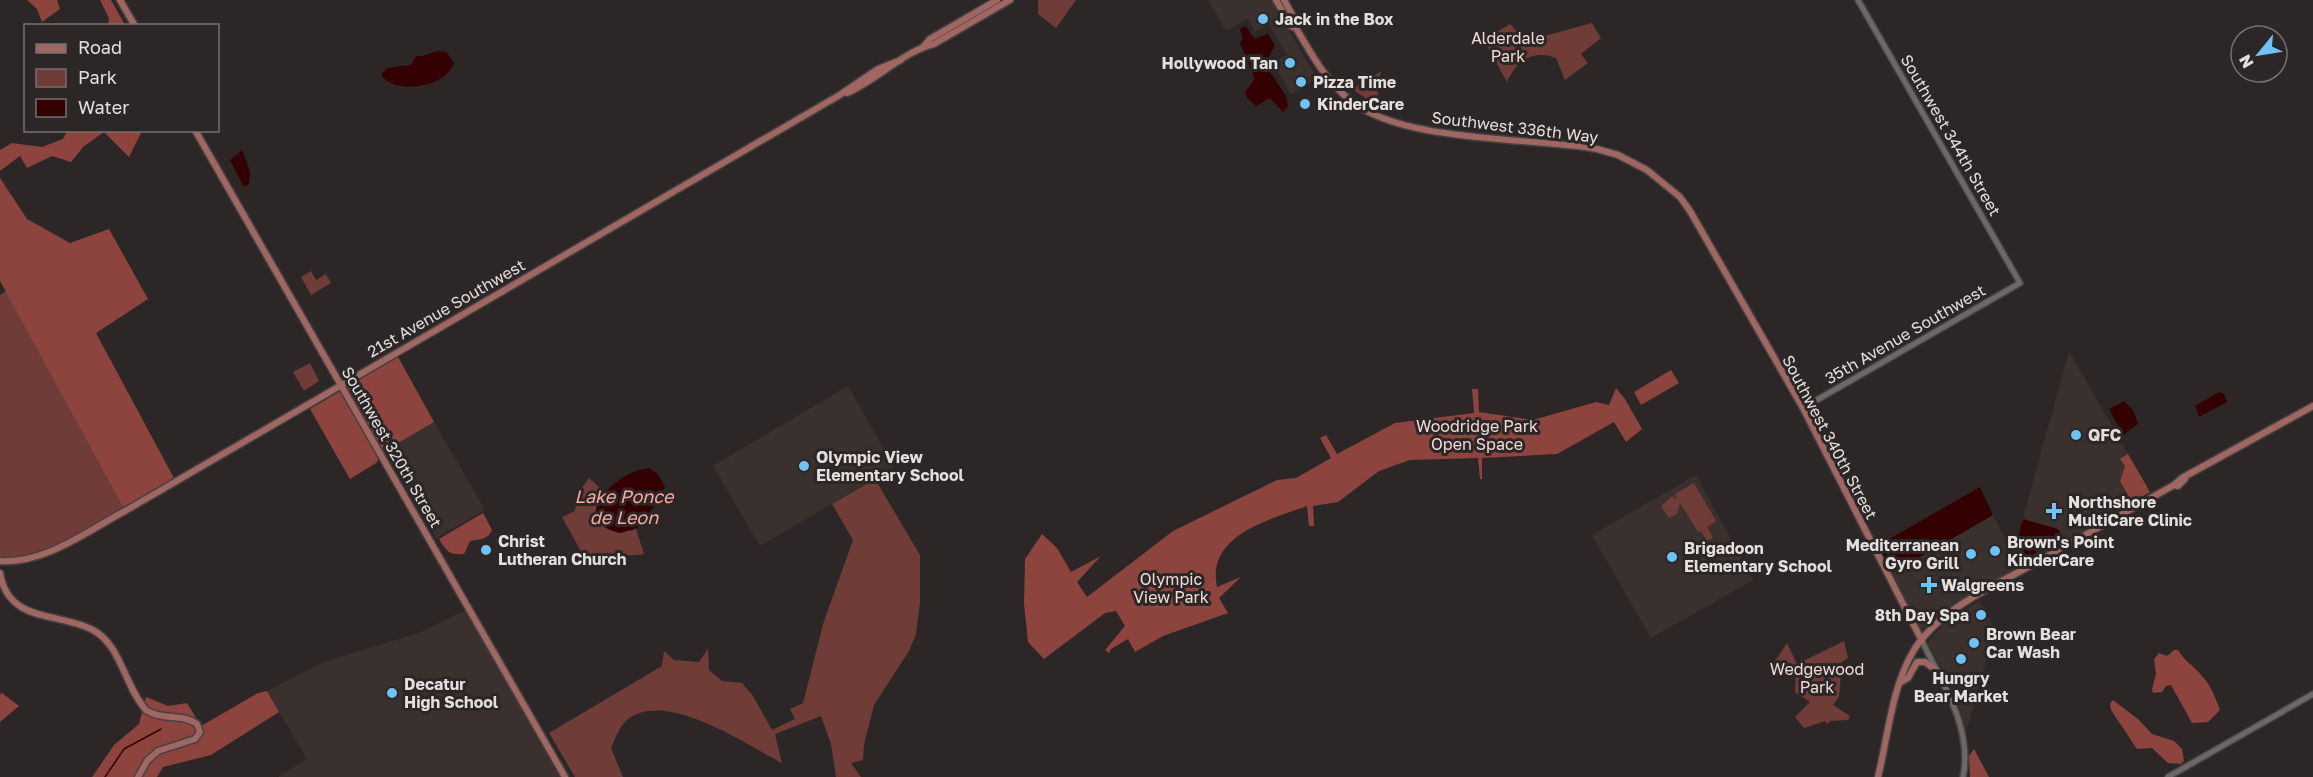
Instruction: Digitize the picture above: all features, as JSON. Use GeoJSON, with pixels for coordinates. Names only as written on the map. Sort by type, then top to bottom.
{"type":"FeatureCollection","features":[{"type":"Feature","properties":{"kind":"main road"},"geometry":{"type":"LineString","coordinates":[[120,0],[134,24]]}},
{"type":"Feature","properties":{"kind":"main road","name":"21st Avenue Southwest"},"geometry":{"type":"LineString","coordinates":[[0,561],[22,560],[60,546],[838,96],[878,69],[901,60],[924,46],[930,39],[998,0]]}},
{"type":"Feature","properties":{"kind":"main road","name":"21st Avenue Southwest"},"geometry":{"type":"LineString","coordinates":[[924,46],[934,44],[1010,0]]}},
{"type":"Feature","properties":{"kind":"main road"},"geometry":{"type":"LineString","coordinates":[[1276,0],[1291,26],[1296,28],[1297,23],[1284,0]]}},
{"type":"Feature","properties":{"kind":"main road","name":"Southwest 336th Way"},"geometry":{"type":"LineString","coordinates":[[1296,28],[1322,72],[1353,103],[1377,116],[1426,130],[1597,149],[1618,155],[1647,170]]}},
{"type":"Feature","properties":{"kind":"main road","name":"Southwest 320th Street"},"geometry":{"type":"LineString","coordinates":[[196,132],[565,777]]}},
{"type":"Feature","properties":{"kind":"main road","name":"Southwest 340th Street"},"geometry":{"type":"LineString","coordinates":[[1647,170],[1680,197],[1690,211],[1803,408],[1922,640]]}},
{"type":"Feature","properties":{"kind":"main road"},"geometry":{"type":"LineString","coordinates":[[1878,777],[1908,662],[1922,640],[1958,608],[2174,485],[2182,478],[2185,479],[2313,406]]}},
{"type":"Feature","properties":{"kind":"main road"},"geometry":{"type":"LineString","coordinates":[[0,573],[8,594],[21,607],[53,620],[86,627],[104,638],[146,710],[156,716],[187,719],[197,724],[200,732],[195,739],[158,751],[147,761],[138,777]]}},
{"type":"Feature","properties":{"kind":"main road"},"geometry":{"type":"LineString","coordinates":[[1901,682],[1908,678],[1917,662],[1925,663],[1936,671]]}},
{"type":"Feature","properties":{"kind":"street","name":"Southwest 344th Street"},"geometry":{"type":"LineString","coordinates":[[1858,0],[2020,284]]}},
{"type":"Feature","properties":{"kind":"street","name":"35th Avenue Southwest"},"geometry":{"type":"LineString","coordinates":[[1803,408],[2020,284]]}},
{"type":"Feature","properties":{"kind":"street","name":"Southwest 340th Street"},"geometry":{"type":"LineString","coordinates":[[1922,640],[1956,712],[1963,735],[1965,761],[1963,777]]}},
{"type":"Feature","properties":{"kind":"street"},"geometry":{"type":"LineString","coordinates":[[2168,777],[2313,694]]}},
{"type":"Feature","properties":{"kind":"shaded area"},"geometry":{"type":"Polygon","coordinates":[[[1208,0],[1271,0],[1316,76],[1307,86],[1291,95],[1273,63],[1287,55],[1269,24],[1255,32],[1248,19],[1226,31],[1208,0]]]}},
{"type":"Feature","properties":{"kind":"shaded area"},"geometry":{"type":"Polygon","coordinates":[[[2069,351],[2150,492],[2028,562],[2016,543],[2069,351]]]}},
{"type":"Feature","properties":{"kind":"shaded area","name":"Olympic View Elementary School"},"geometry":{"type":"Polygon","coordinates":[[[848,386],[894,467],[760,546],[713,466],[848,386]]]}},
{"type":"Feature","properties":{"kind":"shaded area"},"geometry":{"type":"Polygon","coordinates":[[[434,422],[485,510],[436,538],[386,450],[434,422]]]}},
{"type":"Feature","properties":{"kind":"shaded area","name":"Brigadoon Elementary School"},"geometry":{"type":"Polygon","coordinates":[[[1696,475],[1753,580],[1651,638],[1592,535],[1696,475]]]}},
{"type":"Feature","properties":{"kind":"shaded area"},"geometry":{"type":"Polygon","coordinates":[[[1993,515],[2017,561],[2014,571],[1951,608],[1927,628],[1920,628],[1892,573],[1993,515]]]}},
{"type":"Feature","properties":{"kind":"shaded area"},"geometry":{"type":"Polygon","coordinates":[[[1979,601],[1995,628],[1966,732],[1958,703],[1928,642],[1945,623],[1979,601]]]}},
{"type":"Feature","properties":{"kind":"shaded area","name":"Decatur High School"},"geometry":{"type":"Polygon","coordinates":[[[468,609],[565,777],[278,777],[307,759],[267,691],[323,662],[419,633],[468,609]]]}},
{"type":"Feature","properties":{"kind":"green space"},"geometry":{"type":"Polygon","coordinates":[[[27,0],[57,0],[60,9],[42,22],[37,9],[27,0]]]}},
{"type":"Feature","properties":{"kind":"green space"},"geometry":{"type":"Polygon","coordinates":[[[100,0],[111,0],[124,24],[108,24],[109,18],[100,0]]]}},
{"type":"Feature","properties":{"kind":"green space"},"geometry":{"type":"Polygon","coordinates":[[[1038,0],[1076,0],[1056,28],[1038,14],[1038,0]]]}},
{"type":"Feature","properties":{"kind":"green space","name":"Alderdale Park"},"geometry":{"type":"Polygon","coordinates":[[[1592,23],[1601,38],[1581,54],[1588,63],[1565,80],[1556,58],[1540,55],[1520,63],[1507,82],[1484,40],[1510,24],[1526,41],[1592,23]]]}},
{"type":"Feature","properties":{"kind":"green space"},"geometry":{"type":"Polygon","coordinates":[[[1382,71],[1377,91],[1384,110],[1352,89],[1382,71]]]}},
{"type":"Feature","properties":{"kind":"green space"},"geometry":{"type":"Polygon","coordinates":[[[66,132],[104,132],[83,147],[71,162],[52,156],[27,168],[20,156],[0,171],[0,150],[12,143],[42,147],[63,139],[66,132]]]}},
{"type":"Feature","properties":{"kind":"green space"},"geometry":{"type":"Polygon","coordinates":[[[104,132],[142,132],[129,157],[104,132]]]}},
{"type":"Feature","properties":{"kind":"green space"},"geometry":{"type":"Polygon","coordinates":[[[0,178],[27,219],[70,243],[109,229],[148,299],[96,333],[175,480],[125,511],[0,281],[0,178]]]}},
{"type":"Feature","properties":{"kind":"green space"},"geometry":{"type":"Polygon","coordinates":[[[311,271],[316,280],[326,274],[331,283],[311,295],[301,277],[311,271]]]}},
{"type":"Feature","properties":{"kind":"green space"},"geometry":{"type":"Polygon","coordinates":[[[6,291],[125,511],[47,552],[0,561],[0,295],[6,291]]]}},
{"type":"Feature","properties":{"kind":"green space"},"geometry":{"type":"Polygon","coordinates":[[[398,357],[434,422],[386,450],[376,463],[350,479],[310,409],[398,357]]]}},
{"type":"Feature","properties":{"kind":"green space"},"geometry":{"type":"Polygon","coordinates":[[[310,363],[319,381],[304,391],[293,372],[310,363]]]}},
{"type":"Feature","properties":{"kind":"green space"},"geometry":{"type":"Polygon","coordinates":[[[1671,370],[1679,383],[1641,405],[1634,392],[1671,370]]]}},
{"type":"Feature","properties":{"kind":"green space"},"geometry":{"type":"Polygon","coordinates":[[[1616,388],[1642,429],[1626,442],[1614,422],[1557,454],[1482,458],[1482,479],[1480,479],[1478,458],[1410,460],[1379,471],[1338,502],[1313,506],[1314,526],[1309,526],[1307,506],[1259,524],[1231,542],[1221,554],[1216,569],[1217,587],[1241,577],[1219,598],[1228,613],[1163,636],[1135,652],[1128,639],[1111,649],[1109,653],[1105,650],[1125,626],[1116,611],[1105,613],[1044,659],[1028,642],[1024,604],[1025,559],[1042,534],[1057,548],[1071,572],[1101,556],[1077,582],[1087,597],[1173,531],[1277,480],[1296,478],[1331,458],[1320,438],[1326,435],[1337,454],[1395,423],[1474,413],[1472,389],[1478,389],[1479,412],[1533,420],[1596,402],[1609,405],[1616,388]]]}},
{"type":"Feature","properties":{"kind":"green space"},"geometry":{"type":"Polygon","coordinates":[[[2128,454],[2150,492],[2132,502],[2120,481],[2125,466],[2120,459],[2128,454]]]}},
{"type":"Feature","properties":{"kind":"green space"},"geometry":{"type":"Polygon","coordinates":[[[589,478],[604,492],[598,506],[599,521],[604,525],[623,530],[636,529],[644,554],[584,557],[562,517],[575,511],[577,495],[589,478]]]}},
{"type":"Feature","properties":{"kind":"green space"},"geometry":{"type":"Polygon","coordinates":[[[875,479],[920,555],[920,602],[916,634],[909,651],[874,705],[864,744],[863,760],[851,763],[861,777],[836,777],[831,744],[821,716],[775,734],[782,763],[706,723],[684,715],[662,711],[643,712],[627,720],[619,730],[611,748],[623,777],[575,777],[549,733],[662,666],[664,651],[674,660],[699,662],[708,649],[709,670],[722,681],[742,683],[753,696],[772,730],[795,719],[790,709],[803,703],[824,621],[853,540],[832,504],[875,479]]]}},
{"type":"Feature","properties":{"kind":"green space"},"geometry":{"type":"Polygon","coordinates":[[[1694,483],[1716,521],[1707,527],[1713,538],[1707,541],[1701,531],[1698,532],[1680,503],[1677,514],[1669,518],[1661,506],[1672,496],[1677,499],[1675,494],[1694,483]]]}},
{"type":"Feature","properties":{"kind":"green space"},"geometry":{"type":"Polygon","coordinates":[[[483,513],[492,530],[488,536],[470,541],[464,554],[455,554],[446,550],[439,539],[483,513]]]}},
{"type":"Feature","properties":{"kind":"green space","name":"Wedgewood Park"},"geometry":{"type":"Polygon","coordinates":[[[1844,641],[1848,658],[1842,662],[1839,697],[1833,705],[1850,716],[1848,720],[1830,721],[1827,724],[1825,721],[1804,728],[1795,717],[1810,702],[1795,692],[1796,666],[1775,661],[1787,643],[1797,664],[1844,641]]]}},
{"type":"Feature","properties":{"kind":"green space"},"geometry":{"type":"Polygon","coordinates":[[[2174,650],[2178,650],[2212,691],[2220,710],[2208,722],[2192,723],[2171,685],[2166,686],[2162,692],[2153,693],[2156,674],[2154,659],[2159,653],[2167,656],[2174,650]]]}},
{"type":"Feature","properties":{"kind":"green space"},"geometry":{"type":"Polygon","coordinates":[[[267,691],[279,712],[211,755],[163,767],[157,777],[92,777],[114,745],[139,724],[146,697],[168,706],[187,703],[201,726],[258,693],[267,691]]]}},
{"type":"Feature","properties":{"kind":"green space"},"geometry":{"type":"Polygon","coordinates":[[[2,693],[19,706],[0,722],[0,694],[2,693]]]}},
{"type":"Feature","properties":{"kind":"green space"},"geometry":{"type":"Polygon","coordinates":[[[2113,700],[2139,720],[2152,734],[2174,741],[2182,749],[2184,761],[2181,764],[2168,763],[2152,748],[2137,749],[2111,710],[2110,704],[2113,700]]]}},
{"type":"Feature","properties":{"kind":"green space"},"geometry":{"type":"Polygon","coordinates":[[[1974,749],[1989,777],[1970,777],[1969,756],[1974,749]]]}},
{"type":"Feature","properties":{"kind":"water"},"geometry":{"type":"Polygon","coordinates":[[[1246,26],[1254,39],[1268,34],[1275,45],[1265,64],[1286,96],[1288,106],[1283,112],[1270,98],[1256,106],[1247,98],[1245,92],[1255,79],[1240,43],[1243,38],[1240,29],[1246,26]]]}},
{"type":"Feature","properties":{"kind":"water"},"geometry":{"type":"Polygon","coordinates":[[[437,51],[446,52],[454,63],[441,78],[431,83],[408,87],[388,81],[381,75],[387,68],[411,65],[416,56],[437,51]]]}},
{"type":"Feature","properties":{"kind":"water"},"geometry":{"type":"Polygon","coordinates":[[[242,150],[250,171],[249,184],[244,187],[230,160],[242,150]]]}},
{"type":"Feature","properties":{"kind":"water"},"geometry":{"type":"Polygon","coordinates":[[[2219,392],[2224,394],[2227,402],[2199,417],[2195,406],[2219,392]]]}},
{"type":"Feature","properties":{"kind":"water"},"geometry":{"type":"Polygon","coordinates":[[[2124,401],[2133,410],[2138,424],[2123,435],[2109,409],[2124,401]]]}},
{"type":"Feature","properties":{"kind":"water","name":"Lake Ponce de Leon"},"geometry":{"type":"Polygon","coordinates":[[[649,468],[658,474],[665,487],[642,526],[621,533],[605,527],[597,519],[596,508],[601,497],[622,478],[649,468]]]}},
{"type":"Feature","properties":{"kind":"water"},"geometry":{"type":"Polygon","coordinates":[[[1980,487],[1993,515],[1892,573],[1877,546],[1980,487]]]}},
{"type":"Feature","properties":{"kind":"water"},"geometry":{"type":"Polygon","coordinates":[[[2023,519],[2058,529],[2063,538],[2027,558],[2017,540],[2023,519]]]}},
{"type":"Feature","properties":{"kind":"waterway"},"geometry":{"type":"LineString","coordinates":[[105,777],[124,749],[161,729]]}},
{"type":"Feature","properties":{"kind":"place","name":"Jack in the Box"},"geometry":{"type":"Point","coordinates":[1263,19]}},
{"type":"Feature","properties":{"kind":"place","name":"Hollywood Tan"},"geometry":{"type":"Point","coordinates":[1290,63]}},
{"type":"Feature","properties":{"kind":"place","name":"Pizza Time"},"geometry":{"type":"Point","coordinates":[1301,82]}},
{"type":"Feature","properties":{"kind":"place","name":"KinderCare"},"geometry":{"type":"Point","coordinates":[1305,104]}},
{"type":"Feature","properties":{"kind":"place","name":"QFC"},"geometry":{"type":"Point","coordinates":[2076,435]}},
{"type":"Feature","properties":{"kind":"place","name":"Olympic View Elementary School"},"geometry":{"type":"Point","coordinates":[804,466]}},
{"type":"Feature","properties":{"kind":"place","name":"Northshore MultiCare Clinic"},"geometry":{"type":"Point","coordinates":[2054,511]}},
{"type":"Feature","properties":{"kind":"place","name":"Christ Lutheran Church"},"geometry":{"type":"Point","coordinates":[486,550]}},
{"type":"Feature","properties":{"kind":"place","name":"Brown's Point KinderCare"},"geometry":{"type":"Point","coordinates":[1995,551]}},
{"type":"Feature","properties":{"kind":"place","name":"Mediterranean Gyro Grill"},"geometry":{"type":"Point","coordinates":[1971,554]}},
{"type":"Feature","properties":{"kind":"place","name":"Brigadoon Elementary School"},"geometry":{"type":"Point","coordinates":[1672,557]}},
{"type":"Feature","properties":{"kind":"place","name":"Walgreens"},"geometry":{"type":"Point","coordinates":[1929,585]}},
{"type":"Feature","properties":{"kind":"place","name":"8th Day Spa"},"geometry":{"type":"Point","coordinates":[1981,615]}},
{"type":"Feature","properties":{"kind":"place","name":"Brown Bear Car Wash"},"geometry":{"type":"Point","coordinates":[1974,643]}},
{"type":"Feature","properties":{"kind":"place","name":"Hungry Bear Market"},"geometry":{"type":"Point","coordinates":[1961,659]}},
{"type":"Feature","properties":{"kind":"place","name":"Decatur High School"},"geometry":{"type":"Point","coordinates":[392,693]}},
{"type":"Feature","properties":{"kind":"park label","name":"Woodridge Park Open Space"},"geometry":{"type":"Point","coordinates":[1477,435]}},
{"type":"Feature","properties":{"kind":"park label","name":"Olympic View Park"},"geometry":{"type":"Point","coordinates":[1171,588]}}]}
